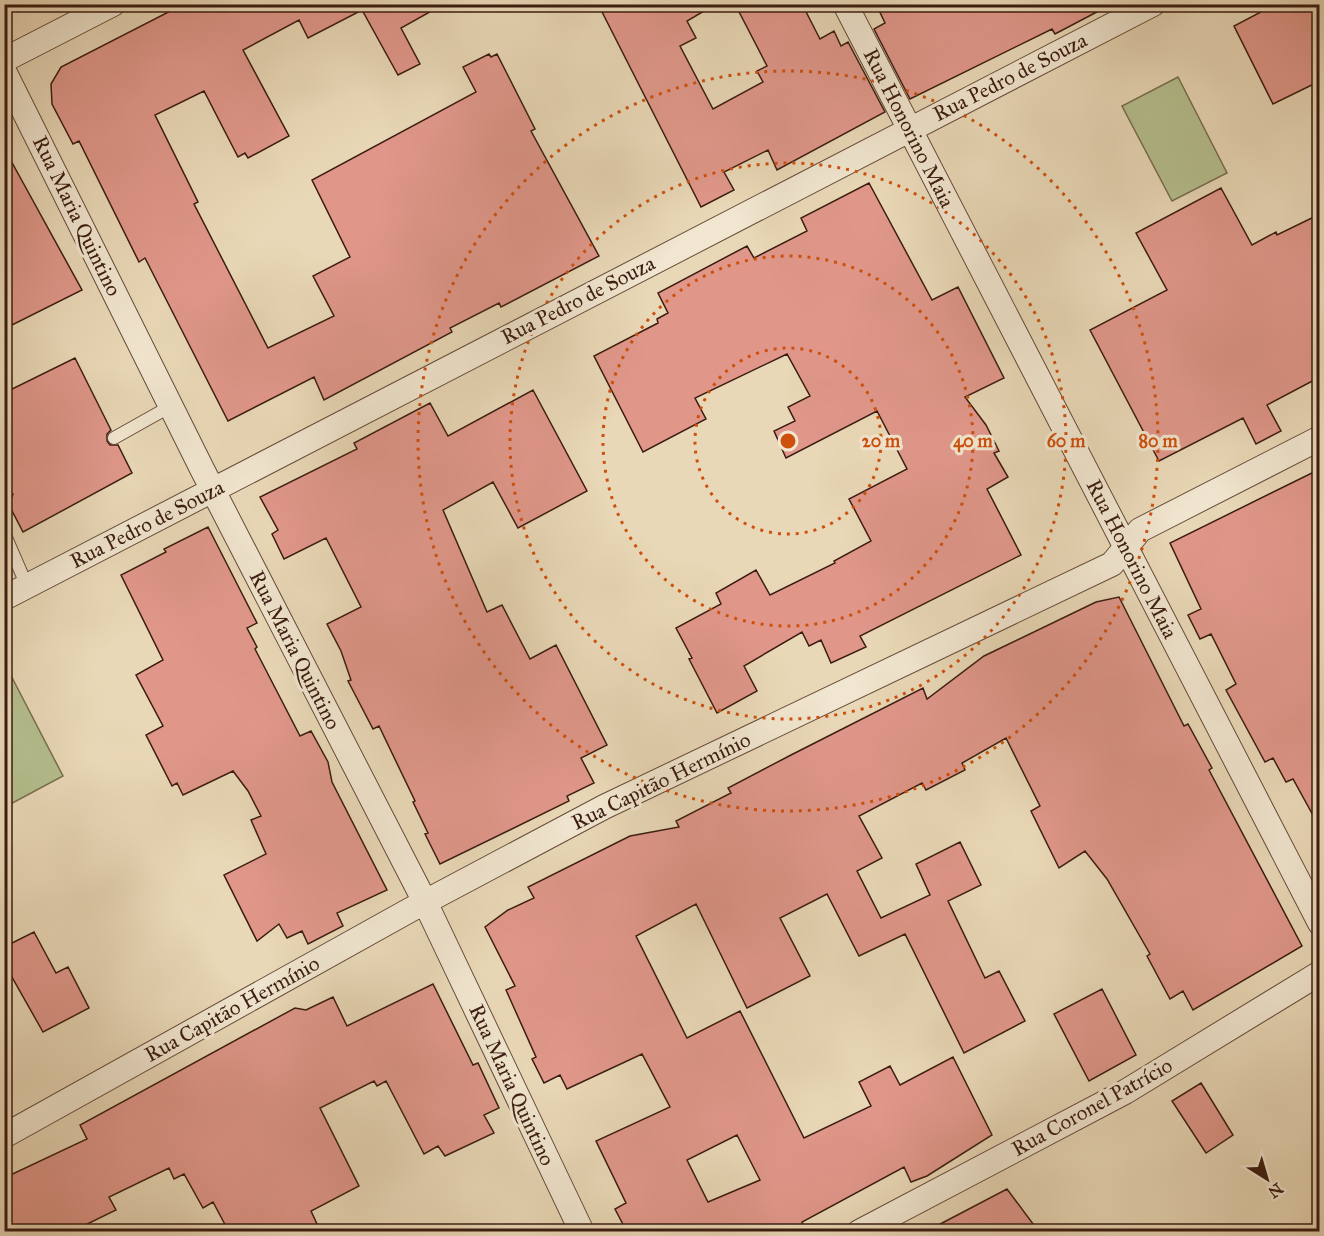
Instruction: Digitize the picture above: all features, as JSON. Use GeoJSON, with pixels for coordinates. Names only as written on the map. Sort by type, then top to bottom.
{"type":"FeatureCollection","features":[{"type":"Feature","properties":{"kind":"street"},"geometry":{"type":"LineString","coordinates":[[4,60],[113,4]]}},
{"type":"Feature","properties":{"kind":"street","name":"Rua Honorino Maia"},"geometry":{"type":"LineString","coordinates":[[845,4],[1320,923]]}},
{"type":"Feature","properties":{"kind":"street","name":"Rua Pedro de Souza"},"geometry":{"type":"LineString","coordinates":[[4,598],[1141,7]]}},
{"type":"Feature","properties":{"kind":"street","name":"Rua Maria Quintino"},"geometry":{"type":"LineString","coordinates":[[4,70],[212,490],[425,902],[582,1232]]}},
{"type":"Feature","properties":{"kind":"street","name":"Rua Capitão Hermínio"},"geometry":{"type":"LineString","coordinates":[[4,1136],[425,902],[604,807],[1112,564],[1140,530],[1320,438]]}},
{"type":"Feature","properties":{"kind":"street","name":"Rua Coronel Patrício"},"geometry":{"type":"LineString","coordinates":[[860,1232],[1125,1092],[1320,973]]}},
{"type":"Feature","properties":{"kind":"lane"},"geometry":{"type":"LineString","coordinates":[[114,438],[171,406]]}},
{"type":"Feature","properties":{"kind":"lane"},"geometry":{"type":"LineString","coordinates":[[4,533],[27,586]]}},
{"type":"Feature","properties":{"kind":"green space"},"geometry":{"type":"Polygon","coordinates":[[[1178,77],[1227,173],[1172,201],[1122,106],[1178,77]]]}},
{"type":"Feature","properties":{"kind":"green space"},"geometry":{"type":"Polygon","coordinates":[[[5,664],[63,776],[4,807],[5,664]]]}},
{"type":"Feature","properties":{"kind":"building"},"geometry":{"type":"Polygon","coordinates":[[[184,4],[444,4],[401,28],[420,64],[398,75],[362,10],[308,38],[299,20],[243,50],[289,136],[248,158],[245,153],[238,157],[204,91],[155,115],[198,202],[194,204],[268,348],[334,316],[313,276],[350,257],[312,180],[476,92],[463,67],[489,54],[491,57],[497,54],[535,129],[531,131],[599,256],[501,307],[499,303],[450,328],[452,332],[324,400],[314,377],[228,421],[145,258],[139,262],[79,141],[73,144],[52,104],[51,84],[61,67],[184,4]]]}},
{"type":"Feature","properties":{"kind":"building"},"geometry":{"type":"Polygon","coordinates":[[[598,4],[716,4],[687,21],[696,38],[680,46],[713,109],[763,82],[757,71],[767,66],[735,4],[802,4],[820,39],[834,31],[841,46],[848,42],[885,112],[777,170],[768,150],[724,172],[734,190],[701,207],[598,4]]]}},
{"type":"Feature","properties":{"kind":"building"},"geometry":{"type":"Polygon","coordinates":[[[876,4],[1112,4],[1055,34],[1052,29],[910,99],[874,29],[885,23],[876,4]]]}},
{"type":"Feature","properties":{"kind":"building"},"geometry":{"type":"Polygon","coordinates":[[[1276,4],[1320,4],[1320,81],[1273,104],[1234,26],[1276,4]]]}},
{"type":"Feature","properties":{"kind":"building"},"geometry":{"type":"Polygon","coordinates":[[[4,148],[82,290],[4,329],[4,148]]]}},
{"type":"Feature","properties":{"kind":"building"},"geometry":{"type":"Polygon","coordinates":[[[869,183],[932,300],[958,287],[1004,378],[965,397],[986,425],[999,451],[994,453],[1008,477],[987,489],[1021,555],[860,636],[866,647],[831,663],[821,640],[809,646],[802,632],[744,666],[757,691],[717,713],[676,628],[721,604],[716,593],[756,570],[770,595],[835,563],[834,561],[871,541],[849,499],[907,469],[877,411],[786,458],[774,431],[795,421],[788,407],[810,396],[787,354],[695,398],[706,419],[643,452],[594,356],[658,323],[657,319],[668,313],[658,293],[747,246],[754,258],[807,231],[801,218],[869,183]]]}},
{"type":"Feature","properties":{"kind":"building"},"geometry":{"type":"Polygon","coordinates":[[[1221,188],[1252,245],[1276,232],[1277,235],[1320,214],[1320,377],[1267,405],[1281,431],[1256,444],[1243,418],[1159,461],[1090,330],[1167,290],[1136,233],[1221,188]]]}},
{"type":"Feature","properties":{"kind":"building"},"geometry":{"type":"Polygon","coordinates":[[[75,358],[111,430],[107,434],[107,441],[110,445],[118,445],[132,473],[23,532],[9,505],[13,494],[4,489],[4,393],[75,358]]]}},
{"type":"Feature","properties":{"kind":"building"},"geometry":{"type":"Polygon","coordinates":[[[533,390],[587,491],[518,528],[493,482],[443,510],[487,612],[502,605],[530,659],[556,645],[607,745],[581,758],[594,783],[567,796],[569,801],[440,864],[425,834],[428,833],[413,802],[415,801],[379,726],[373,729],[348,681],[351,680],[341,651],[327,624],[361,607],[326,538],[284,559],[272,534],[278,530],[260,497],[357,449],[354,443],[430,403],[448,436],[533,390]]]}},
{"type":"Feature","properties":{"kind":"building"},"geometry":{"type":"Polygon","coordinates":[[[1320,469],[1320,828],[1293,779],[1286,782],[1273,758],[1265,762],[1226,690],[1236,684],[1211,634],[1200,639],[1188,615],[1201,609],[1170,543],[1320,469]]]}},
{"type":"Feature","properties":{"kind":"building"},"geometry":{"type":"Polygon","coordinates":[[[208,527],[257,623],[247,628],[257,647],[255,649],[300,736],[311,731],[328,762],[332,782],[387,890],[337,913],[343,926],[308,944],[302,931],[287,938],[279,924],[257,941],[224,875],[266,854],[251,820],[261,816],[248,791],[233,771],[183,795],[177,783],[172,786],[146,735],[163,726],[136,675],[163,660],[121,575],[166,552],[164,549],[208,527]]]}},
{"type":"Feature","properties":{"kind":"building"},"geometry":{"type":"Polygon","coordinates":[[[1119,597],[1184,726],[1188,724],[1212,768],[1209,770],[1302,946],[1193,1010],[1183,991],[1170,999],[1147,956],[1150,954],[1107,879],[1085,851],[1059,868],[1031,811],[1040,806],[1006,738],[962,763],[965,770],[926,790],[922,783],[859,816],[882,858],[857,871],[881,918],[930,895],[916,864],[960,842],[981,885],[948,901],[985,978],[999,971],[1025,1021],[964,1053],[905,934],[859,956],[827,894],[780,918],[810,976],[747,1008],[696,904],[636,936],[687,1038],[740,1011],[804,1138],[871,1106],[859,1082],[890,1066],[900,1085],[953,1057],[992,1135],[927,1176],[911,1182],[904,1167],[802,1222],[806,1232],[627,1232],[615,1209],[626,1203],[596,1141],[670,1107],[642,1054],[567,1089],[560,1075],[544,1083],[532,1059],[536,1057],[506,990],[515,986],[485,927],[508,910],[534,898],[528,887],[630,836],[679,827],[676,821],[731,793],[728,788],[923,688],[927,699],[984,656],[1096,602],[1119,597]],[[737,1135],[687,1160],[708,1202],[760,1180],[737,1135]]]}},
{"type":"Feature","properties":{"kind":"building"},"geometry":{"type":"Polygon","coordinates":[[[34,932],[56,973],[68,967],[89,1008],[43,1032],[4,963],[4,947],[34,932]]]}},
{"type":"Feature","properties":{"kind":"building"},"geometry":{"type":"Polygon","coordinates":[[[433,984],[473,1065],[478,1063],[499,1108],[484,1115],[494,1133],[445,1156],[438,1146],[424,1154],[386,1081],[377,1086],[374,1081],[320,1108],[359,1186],[311,1211],[317,1224],[302,1232],[229,1232],[213,1202],[203,1208],[184,1174],[174,1179],[169,1168],[109,1197],[116,1210],[71,1232],[4,1232],[4,1178],[87,1139],[80,1125],[295,1008],[306,1010],[333,997],[347,1026],[433,984]]]}},
{"type":"Feature","properties":{"kind":"building"},"geometry":{"type":"Polygon","coordinates":[[[1102,989],[1136,1055],[1089,1081],[1054,1014],[1102,989]]]}},
{"type":"Feature","properties":{"kind":"building"},"geometry":{"type":"Polygon","coordinates":[[[1201,1083],[1233,1135],[1206,1153],[1172,1101],[1201,1083]]]}},
{"type":"Feature","properties":{"kind":"building"},"geometry":{"type":"Polygon","coordinates":[[[1007,1189],[1039,1232],[925,1232],[1007,1189]]]}}]}
